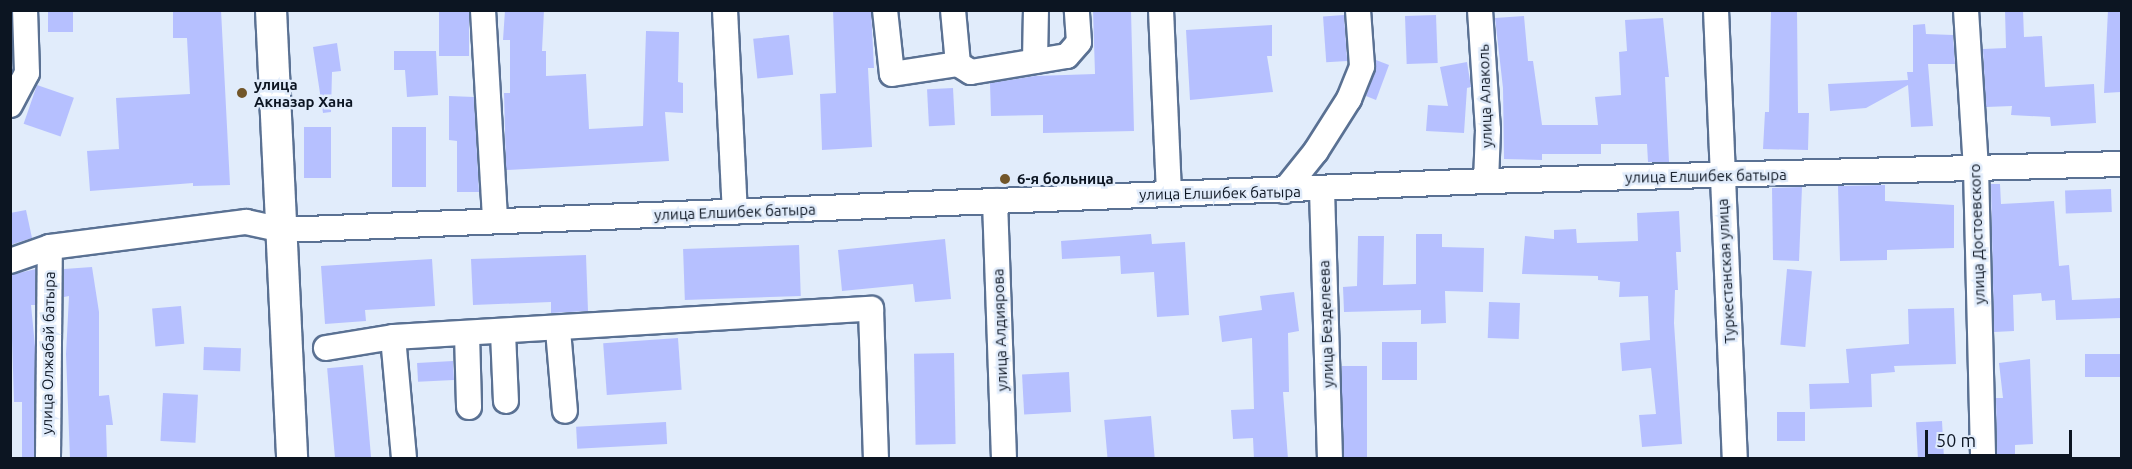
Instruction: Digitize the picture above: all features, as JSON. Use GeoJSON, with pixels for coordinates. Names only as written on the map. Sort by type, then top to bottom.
{"type":"FeatureCollection","features":[{"type":"Feature","properties":{"kind":"main road"},"geometry":{"type":"LineString","coordinates":[[271,10],[292,459]]}},
{"type":"Feature","properties":{"kind":"street"},"geometry":{"type":"LineString","coordinates":[[10,105],[27,73],[25,10]]}},
{"type":"Feature","properties":{"kind":"street"},"geometry":{"type":"LineString","coordinates":[[483,10],[495,221]]}},
{"type":"Feature","properties":{"kind":"street"},"geometry":{"type":"LineString","coordinates":[[725,10],[735,212]]}},
{"type":"Feature","properties":{"kind":"street"},"geometry":{"type":"LineString","coordinates":[[885,10],[892,74],[958,64],[971,72],[1067,56],[1078,42],[1077,10]]}},
{"type":"Feature","properties":{"kind":"street"},"geometry":{"type":"LineString","coordinates":[[954,10],[958,64]]}},
{"type":"Feature","properties":{"kind":"street"},"geometry":{"type":"LineString","coordinates":[[1035,62],[1036,10]]}},
{"type":"Feature","properties":{"kind":"street"},"geometry":{"type":"LineString","coordinates":[[1161,10],[1169,194]]}},
{"type":"Feature","properties":{"kind":"street"},"geometry":{"type":"LineString","coordinates":[[1284,191],[1349,99],[1362,66],[1358,10]]}},
{"type":"Feature","properties":{"kind":"street","name":"улица Алаколь"},"geometry":{"type":"LineString","coordinates":[[1480,10],[1488,130],[1486,181]]}},
{"type":"Feature","properties":{"kind":"street","name":"Туркестанская улица"},"geometry":{"type":"LineString","coordinates":[[1716,10],[1721,177],[1735,459]]}},
{"type":"Feature","properties":{"kind":"street","name":"улица Достоевского"},"geometry":{"type":"LineString","coordinates":[[1966,10],[1976,168],[1983,459]]}},
{"type":"Feature","properties":{"kind":"street","name":"улица Елшибек батыра"},"geometry":{"type":"LineString","coordinates":[[10,261],[50,247],[246,222],[283,230],[1169,194],[1322,190],[1486,181],[1721,177],[2121,164]]}},
{"type":"Feature","properties":{"kind":"street","name":"улица Безделеева"},"geometry":{"type":"LineString","coordinates":[[1322,190],[1330,459]]}},
{"type":"Feature","properties":{"kind":"street","name":"улица Алдиярова"},"geometry":{"type":"LineString","coordinates":[[995,201],[1004,459]]}},
{"type":"Feature","properties":{"kind":"street","name":"улица Олжабай батыра"},"geometry":{"type":"LineString","coordinates":[[48,459],[50,247]]}},
{"type":"Feature","properties":{"kind":"street"},"geometry":{"type":"LineString","coordinates":[[326,348],[393,338],[558,330],[871,309],[876,459]]}},
{"type":"Feature","properties":{"kind":"street"},"geometry":{"type":"LineString","coordinates":[[558,330],[565,411]]}},
{"type":"Feature","properties":{"kind":"street"},"geometry":{"type":"LineString","coordinates":[[503,333],[506,401]]}},
{"type":"Feature","properties":{"kind":"street"},"geometry":{"type":"LineString","coordinates":[[467,334],[470,407]]}},
{"type":"Feature","properties":{"kind":"street"},"geometry":{"type":"LineString","coordinates":[[393,338],[404,459]]}},
{"type":"Feature","properties":{"kind":"building"},"geometry":{"type":"Polygon","coordinates":[[[48,10],[73,10],[73,32],[48,32],[48,10]]]}},
{"type":"Feature","properties":{"kind":"building"},"geometry":{"type":"Polygon","coordinates":[[[173,10],[221,10],[230,185],[193,186],[193,183],[90,191],[87,151],[119,149],[116,98],[190,94],[187,38],[173,38],[173,10]]]}},
{"type":"Feature","properties":{"kind":"building"},"geometry":{"type":"Polygon","coordinates":[[[439,10],[469,10],[469,56],[439,56],[439,10]]]}},
{"type":"Feature","properties":{"kind":"building"},"geometry":{"type":"Polygon","coordinates":[[[505,10],[544,10],[542,51],[546,51],[546,76],[586,74],[589,129],[643,126],[646,31],[679,32],[678,82],[683,83],[683,113],[665,112],[669,161],[506,170],[504,93],[510,93],[510,40],[503,40],[505,10]]]}},
{"type":"Feature","properties":{"kind":"building"},"geometry":{"type":"Polygon","coordinates":[[[833,10],[871,10],[874,68],[868,68],[872,147],[822,150],[820,94],[836,93],[833,10]]]}},
{"type":"Feature","properties":{"kind":"building"},"geometry":{"type":"Polygon","coordinates":[[[1093,10],[1131,10],[1134,131],[1043,133],[1043,115],[991,116],[990,83],[1035,76],[1095,74],[1093,10]]]}},
{"type":"Feature","properties":{"kind":"building"},"geometry":{"type":"Polygon","coordinates":[[[1771,10],[1797,10],[1798,113],[1809,113],[1808,150],[1763,149],[1765,112],[1769,112],[1771,10]]]}},
{"type":"Feature","properties":{"kind":"building"},"geometry":{"type":"Polygon","coordinates":[[[2005,10],[2023,10],[2024,37],[2042,36],[2045,87],[2094,84],[2096,123],[2051,126],[2050,117],[2011,115],[2012,106],[1986,107],[1983,49],[2006,48],[2005,10]]]}},
{"type":"Feature","properties":{"kind":"building"},"geometry":{"type":"Polygon","coordinates":[[[2108,10],[2121,10],[2121,92],[2104,93],[2108,10]]]}},
{"type":"Feature","properties":{"kind":"building"},"geometry":{"type":"Polygon","coordinates":[[[1344,15],[1347,61],[1326,62],[1323,16],[1344,15]]]}},
{"type":"Feature","properties":{"kind":"building"},"geometry":{"type":"Polygon","coordinates":[[[1436,15],[1438,63],[1407,64],[1405,16],[1436,15]]]}},
{"type":"Feature","properties":{"kind":"building"},"geometry":{"type":"Polygon","coordinates":[[[1524,16],[1528,61],[1533,61],[1542,125],[1598,125],[1595,97],[1621,95],[1619,52],[1627,51],[1625,20],[1663,18],[1669,77],[1665,77],[1669,162],[1648,162],[1647,144],[1601,144],[1601,154],[1542,154],[1542,160],[1504,159],[1503,88],[1495,18],[1524,16]]]}},
{"type":"Feature","properties":{"kind":"building"},"geometry":{"type":"Polygon","coordinates":[[[1925,24],[1926,34],[1953,35],[1955,64],[1928,64],[1933,126],[1911,127],[1908,85],[1866,108],[1830,111],[1828,84],[1908,80],[1907,72],[1913,72],[1913,25],[1925,24]]]}},
{"type":"Feature","properties":{"kind":"building"},"geometry":{"type":"Polygon","coordinates":[[[1272,25],[1272,56],[1267,56],[1273,92],[1190,100],[1186,30],[1272,25]]]}},
{"type":"Feature","properties":{"kind":"building"},"geometry":{"type":"Polygon","coordinates":[[[789,35],[793,75],[757,79],[753,39],[789,35]]]}},
{"type":"Feature","properties":{"kind":"building"},"geometry":{"type":"Polygon","coordinates":[[[337,43],[341,71],[332,72],[331,112],[323,113],[313,47],[337,43]]]}},
{"type":"Feature","properties":{"kind":"building"},"geometry":{"type":"Polygon","coordinates":[[[394,51],[436,51],[438,95],[407,97],[405,70],[394,70],[394,51]]]}},
{"type":"Feature","properties":{"kind":"building"},"geometry":{"type":"Polygon","coordinates":[[[1376,60],[1389,65],[1376,100],[1366,96],[1376,60]]]}},
{"type":"Feature","properties":{"kind":"building"},"geometry":{"type":"Polygon","coordinates":[[[1467,62],[1471,87],[1467,88],[1464,133],[1426,131],[1428,105],[1448,106],[1440,67],[1467,62]]]}},
{"type":"Feature","properties":{"kind":"building"},"geometry":{"type":"Polygon","coordinates":[[[37,85],[74,98],[61,136],[24,124],[37,85]]]}},
{"type":"Feature","properties":{"kind":"building"},"geometry":{"type":"Polygon","coordinates":[[[953,88],[955,125],[929,126],[927,89],[953,88]]]}},
{"type":"Feature","properties":{"kind":"building"},"geometry":{"type":"Polygon","coordinates":[[[449,96],[474,97],[479,192],[457,192],[457,141],[449,140],[449,96]]]}},
{"type":"Feature","properties":{"kind":"building"},"geometry":{"type":"Polygon","coordinates":[[[304,127],[331,127],[331,178],[304,178],[304,127]]]}},
{"type":"Feature","properties":{"kind":"building"},"geometry":{"type":"Polygon","coordinates":[[[392,127],[426,127],[426,187],[392,187],[392,127]]]}},
{"type":"Feature","properties":{"kind":"building"},"geometry":{"type":"Polygon","coordinates":[[[1991,184],[2000,184],[2001,204],[2054,201],[2059,266],[2069,265],[2072,300],[2121,298],[2121,318],[2056,320],[2055,300],[2042,301],[2041,293],[2013,295],[2014,331],[1994,332],[1991,184]]]}},
{"type":"Feature","properties":{"kind":"building"},"geometry":{"type":"Polygon","coordinates":[[[1885,185],[1885,201],[1954,205],[1954,248],[1887,250],[1887,260],[1840,261],[1838,186],[1885,185]]]}},
{"type":"Feature","properties":{"kind":"building"},"geometry":{"type":"Polygon","coordinates":[[[1802,187],[1799,261],[1773,260],[1772,188],[1802,187]]]}},
{"type":"Feature","properties":{"kind":"building"},"geometry":{"type":"Polygon","coordinates":[[[2111,189],[2112,212],[2066,214],[2065,191],[2111,189]]]}},
{"type":"Feature","properties":{"kind":"building"},"geometry":{"type":"Polygon","coordinates":[[[26,210],[32,238],[10,245],[10,213],[26,210]]]}},
{"type":"Feature","properties":{"kind":"building"},"geometry":{"type":"Polygon","coordinates":[[[1679,211],[1681,252],[1676,252],[1678,290],[1675,290],[1674,323],[1682,444],[1642,447],[1639,415],[1656,414],[1651,368],[1622,371],[1620,343],[1650,340],[1648,296],[1619,297],[1620,282],[1598,280],[1598,276],[1522,274],[1525,236],[1554,239],[1554,230],[1576,229],[1577,243],[1638,241],[1637,213],[1679,211]]]}},
{"type":"Feature","properties":{"kind":"building"},"geometry":{"type":"Polygon","coordinates":[[[1151,234],[1152,244],[1185,242],[1189,315],[1157,317],[1154,272],[1121,274],[1120,256],[1062,259],[1061,241],[1151,234]]]}},
{"type":"Feature","properties":{"kind":"building"},"geometry":{"type":"Polygon","coordinates":[[[1416,234],[1442,234],[1442,247],[1484,248],[1483,292],[1445,291],[1446,323],[1421,324],[1421,310],[1344,312],[1343,287],[1357,286],[1358,236],[1384,236],[1383,285],[1416,284],[1416,234]]]}},
{"type":"Feature","properties":{"kind":"building"},"geometry":{"type":"Polygon","coordinates":[[[945,239],[951,299],[915,302],[913,284],[842,291],[838,250],[945,239]]]}},
{"type":"Feature","properties":{"kind":"building"},"geometry":{"type":"Polygon","coordinates":[[[799,245],[801,296],[685,300],[683,249],[799,245]]]}},
{"type":"Feature","properties":{"kind":"building"},"geometry":{"type":"Polygon","coordinates":[[[586,255],[588,311],[551,313],[551,302],[473,305],[471,259],[586,255]]]}},
{"type":"Feature","properties":{"kind":"building"},"geometry":{"type":"Polygon","coordinates":[[[432,259],[435,306],[365,310],[366,321],[325,324],[321,266],[432,259]]]}},
{"type":"Feature","properties":{"kind":"building"},"geometry":{"type":"Polygon","coordinates":[[[92,267],[99,312],[99,396],[109,395],[113,425],[106,425],[107,459],[70,459],[66,354],[69,296],[64,297],[64,269],[92,267]]]}},
{"type":"Feature","properties":{"kind":"building"},"geometry":{"type":"Polygon","coordinates":[[[36,269],[35,305],[31,305],[35,346],[34,459],[22,459],[22,402],[14,402],[10,275],[36,269]]]}},
{"type":"Feature","properties":{"kind":"building"},"geometry":{"type":"Polygon","coordinates":[[[1787,269],[1812,271],[1805,347],[1780,345],[1787,269]]]}},
{"type":"Feature","properties":{"kind":"building"},"geometry":{"type":"Polygon","coordinates":[[[1294,292],[1299,331],[1288,333],[1289,392],[1283,392],[1288,459],[1254,459],[1253,438],[1233,439],[1231,410],[1254,409],[1252,338],[1222,342],[1219,316],[1262,310],[1260,296],[1294,292]]]}},
{"type":"Feature","properties":{"kind":"building"},"geometry":{"type":"Polygon","coordinates":[[[1489,302],[1520,303],[1519,339],[1488,338],[1489,302]]]}},
{"type":"Feature","properties":{"kind":"building"},"geometry":{"type":"Polygon","coordinates":[[[181,306],[184,344],[155,346],[152,309],[181,306]]]}},
{"type":"Feature","properties":{"kind":"building"},"geometry":{"type":"Polygon","coordinates":[[[1954,308],[1956,364],[1894,366],[1895,372],[1871,374],[1872,407],[1810,409],[1809,384],[1849,383],[1846,349],[1909,344],[1908,309],[1954,308]]]}},
{"type":"Feature","properties":{"kind":"building"},"geometry":{"type":"Polygon","coordinates":[[[678,338],[682,390],[607,395],[603,343],[678,338]]]}},
{"type":"Feature","properties":{"kind":"building"},"geometry":{"type":"Polygon","coordinates":[[[1382,342],[1417,342],[1417,380],[1382,380],[1382,342]]]}},
{"type":"Feature","properties":{"kind":"building"},"geometry":{"type":"Polygon","coordinates":[[[204,347],[241,348],[240,371],[203,370],[204,347]]]}},
{"type":"Feature","properties":{"kind":"building"},"geometry":{"type":"Polygon","coordinates":[[[954,353],[956,444],[916,445],[914,354],[954,353]]]}},
{"type":"Feature","properties":{"kind":"building"},"geometry":{"type":"Polygon","coordinates":[[[2085,354],[2121,354],[2121,377],[2085,377],[2085,354]]]}},
{"type":"Feature","properties":{"kind":"building"},"geometry":{"type":"Polygon","coordinates":[[[2030,359],[2033,444],[2015,445],[2015,459],[1997,459],[1996,398],[2003,398],[1999,363],[2030,359]]]}},
{"type":"Feature","properties":{"kind":"building"},"geometry":{"type":"Polygon","coordinates":[[[453,361],[454,380],[418,382],[417,363],[453,361]]]}},
{"type":"Feature","properties":{"kind":"building"},"geometry":{"type":"Polygon","coordinates":[[[363,365],[371,458],[335,458],[327,368],[363,365]]]}},
{"type":"Feature","properties":{"kind":"building"},"geometry":{"type":"Polygon","coordinates":[[[1342,366],[1367,366],[1367,458],[1342,458],[1342,366]]]}},
{"type":"Feature","properties":{"kind":"building"},"geometry":{"type":"Polygon","coordinates":[[[1069,372],[1071,412],[1024,414],[1022,374],[1069,372]]]}},
{"type":"Feature","properties":{"kind":"building"},"geometry":{"type":"Polygon","coordinates":[[[163,393],[198,395],[195,443],[160,441],[163,393]]]}},
{"type":"Feature","properties":{"kind":"building"},"geometry":{"type":"Polygon","coordinates":[[[1777,412],[1805,412],[1805,441],[1777,441],[1777,412]]]}},
{"type":"Feature","properties":{"kind":"building"},"geometry":{"type":"Polygon","coordinates":[[[1151,416],[1155,458],[1107,458],[1104,420],[1151,416]]]}},
{"type":"Feature","properties":{"kind":"building"},"geometry":{"type":"Polygon","coordinates":[[[1942,421],[1944,458],[1918,458],[1916,422],[1942,421]]]}},
{"type":"Feature","properties":{"kind":"building"},"geometry":{"type":"Polygon","coordinates":[[[666,422],[667,444],[577,449],[576,427],[666,422]]]}},
{"type":"Feature","properties":{"kind":"place","name":"улица Акназар Хана"},"geometry":{"type":"Point","coordinates":[242,93]}},
{"type":"Feature","properties":{"kind":"place","name":"6-я больница"},"geometry":{"type":"Point","coordinates":[1005,179]}}]}
